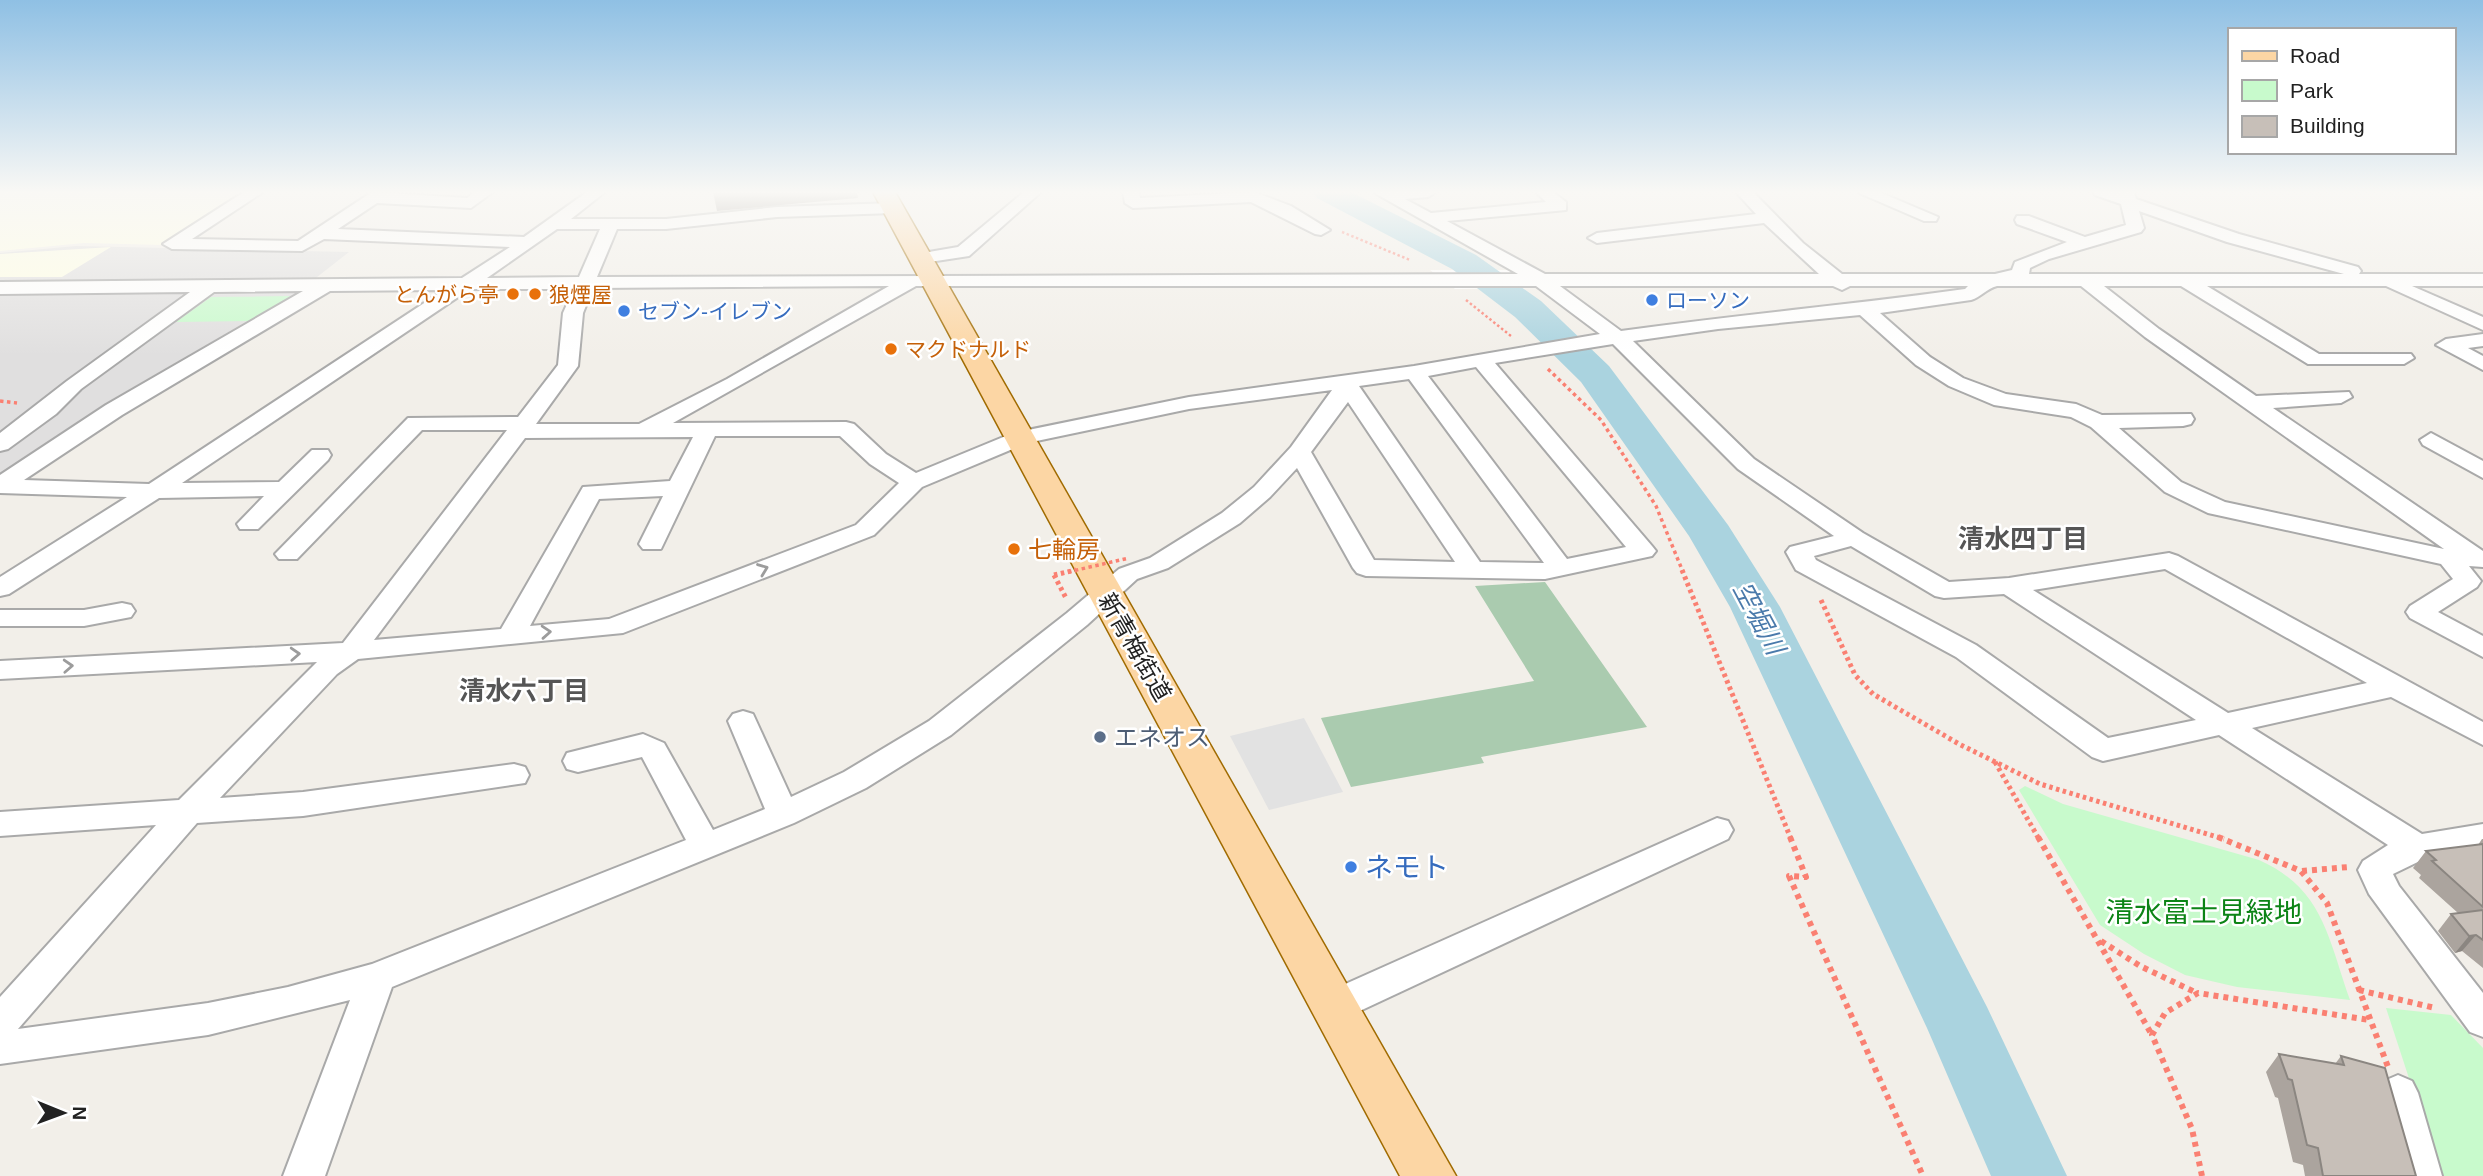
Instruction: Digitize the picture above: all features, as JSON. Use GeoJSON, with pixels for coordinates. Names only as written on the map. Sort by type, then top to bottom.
{"type":"FeatureCollection","features":[{"type":"Feature","properties":{"kind":"main road","name":"新青梅街道"},"geometry":{"type":"LineString","coordinates":[[910,247],[923,273],[1021,438],[1086,597],[1336,1005],[1429,1176]]}},
{"type":"Feature","properties":{"kind":"street"},"geometry":{"type":"LineString","coordinates":[[0,588],[153,491],[520,247]]}},
{"type":"Feature","properties":{"kind":"street"},"geometry":{"type":"LineString","coordinates":[[0,1023],[190,809],[327,668],[351,652],[568,366],[573,313],[602,247]]}},
{"type":"Feature","properties":{"kind":"street"},"geometry":{"type":"LineString","coordinates":[[641,431],[734,383],[969,247]]}},
{"type":"Feature","properties":{"kind":"street"},"geometry":{"type":"LineString","coordinates":[[1478,247],[1532,278],[1618,340],[1746,464],[1854,538],[1944,590],[2009,586],[2169,561],[2483,735]]}},
{"type":"Feature","properties":{"kind":"street"},"geometry":{"type":"LineString","coordinates":[[1801,247],[1923,361],[1977,393],[2002,400],[2076,411],[2099,422],[2172,487],[2217,508],[2470,560]]}},
{"type":"Feature","properties":{"kind":"street"},"geometry":{"type":"LineString","coordinates":[[0,670],[351,652],[613,627],[865,530],[914,482],[1021,438],[1189,403],[1346,383],[1481,360],[1539,358],[1618,340],[1718,323],[1868,309],[1971,294],[1978,285],[2021,272],[2021,266],[2043,255],[2071,247]]}},
{"type":"Feature","properties":{"kind":"street"},"geometry":{"type":"LineString","coordinates":[[2265,247],[2386,281],[2483,324]]}},
{"type":"Feature","properties":{"kind":"street"},"geometry":{"type":"LineString","coordinates":[[0,288],[587,283],[923,273],[1447,279],[2483,280]]}},
{"type":"Feature","properties":{"kind":"street"},"geometry":{"type":"LineString","coordinates":[[2085,280],[2152,333],[2470,560]]}},
{"type":"Feature","properties":{"kind":"street"},"geometry":{"type":"LineString","coordinates":[[2186,280],[2315,360],[2404,358]]}},
{"type":"Feature","properties":{"kind":"street"},"geometry":{"type":"LineString","coordinates":[[0,485],[114,410],[327,285]]}},
{"type":"Feature","properties":{"kind":"street"},"geometry":{"type":"LineString","coordinates":[[0,444],[211,286]]}},
{"type":"Feature","properties":{"kind":"street"},"geometry":{"type":"LineString","coordinates":[[0,303],[26,288]]}},
{"type":"Feature","properties":{"kind":"street"},"geometry":{"type":"LineString","coordinates":[[2483,340],[2446,345],[2483,364]]}},
{"type":"Feature","properties":{"kind":"street"},"geometry":{"type":"LineString","coordinates":[[1299,452],[1366,568],[1545,571],[1643,551],[1481,360]]}},
{"type":"Feature","properties":{"kind":"street"},"geometry":{"type":"LineString","coordinates":[[1414,372],[1561,568]]}},
{"type":"Feature","properties":{"kind":"street"},"geometry":{"type":"LineString","coordinates":[[0,1048],[208,1019],[288,1002],[377,977],[783,815],[855,780],[940,728],[1077,620],[1086,597],[1128,574],[1159,563],[1231,518],[1262,492],[1299,452],[1336,404],[1346,383]]}},
{"type":"Feature","properties":{"kind":"street"},"geometry":{"type":"LineString","coordinates":[[1346,383],[1473,570]]}},
{"type":"Feature","properties":{"kind":"street"},"geometry":{"type":"LineString","coordinates":[[2252,403],[2341,397]]}},
{"type":"Feature","properties":{"kind":"street"},"geometry":{"type":"LineString","coordinates":[[2099,422],[2183,419]]}},
{"type":"Feature","properties":{"kind":"street"},"geometry":{"type":"LineString","coordinates":[[288,554],[415,423],[641,431],[846,429],[878,459],[914,482]]}},
{"type":"Feature","properties":{"kind":"street"},"geometry":{"type":"LineString","coordinates":[[652,544],[707,430]]}},
{"type":"Feature","properties":{"kind":"street"},"geometry":{"type":"LineString","coordinates":[[2431,440],[2483,471]]}},
{"type":"Feature","properties":{"kind":"street"},"geometry":{"type":"LineString","coordinates":[[249,524],[320,455]]}},
{"type":"Feature","properties":{"kind":"street"},"geometry":{"type":"LineString","coordinates":[[0,485],[153,491],[285,489]]}},
{"type":"Feature","properties":{"kind":"street"},"geometry":{"type":"LineString","coordinates":[[511,635],[591,492],[679,488]]}},
{"type":"Feature","properties":{"kind":"street"},"geometry":{"type":"LineString","coordinates":[[1854,538],[1798,552],[1805,565],[1966,651],[2103,750],[2224,721],[2397,686]]}},
{"type":"Feature","properties":{"kind":"street"},"geometry":{"type":"LineString","coordinates":[[2470,560],[2468,581],[2419,612],[2483,648]]}},
{"type":"Feature","properties":{"kind":"street"},"geometry":{"type":"LineString","coordinates":[[2009,586],[2224,721],[2418,848]]}},
{"type":"Feature","properties":{"kind":"street"},"geometry":{"type":"LineString","coordinates":[[0,618],[84,618],[122,611]]}},
{"type":"Feature","properties":{"kind":"street"},"geometry":{"type":"LineString","coordinates":[[743,721],[783,815]]}},
{"type":"Feature","properties":{"kind":"street"},"geometry":{"type":"LineString","coordinates":[[578,761],[643,744],[653,750],[706,846]]}},
{"type":"Feature","properties":{"kind":"street"},"geometry":{"type":"LineString","coordinates":[[0,824],[190,809],[303,804],[514,775]]}},
{"type":"Feature","properties":{"kind":"street"},"geometry":{"type":"LineString","coordinates":[[1336,1005],[1717,830]]}},
{"type":"Feature","properties":{"kind":"street"},"geometry":{"type":"LineString","coordinates":[[2482,1020],[2386,894],[2375,870],[2386,859],[2418,848],[2483,836]]}},
{"type":"Feature","properties":{"kind":"street"},"geometry":{"type":"LineString","coordinates":[[304,1176],[377,977]]}},
{"type":"Feature","properties":{"kind":"street"},"geometry":{"type":"LineString","coordinates":[[2398,1093],[2421,1176]]}},
{"type":"Feature","properties":{"kind":"path"},"geometry":{"type":"LineString","coordinates":[[1539,358],[1601,420],[1656,506],[1806,877],[1789,876],[1923,1176]]}},
{"type":"Feature","properties":{"kind":"path"},"geometry":{"type":"LineString","coordinates":[[1086,597],[1054,575],[1129,558]]}},
{"type":"Feature","properties":{"kind":"path"},"geometry":{"type":"LineString","coordinates":[[1805,565],[1855,675],[1873,694],[2040,784],[2240,844],[2301,871],[2327,903],[2398,1093]]}},
{"type":"Feature","properties":{"kind":"path"},"geometry":{"type":"LineString","coordinates":[[1995,761],[2152,1035],[2192,1129],[2202,1176]]}},
{"type":"Feature","properties":{"kind":"path"},"geometry":{"type":"LineString","coordinates":[[2301,871],[2343,866],[2375,870]]}},
{"type":"Feature","properties":{"kind":"path"},"geometry":{"type":"LineString","coordinates":[[2098,939],[2140,966],[2198,993],[2370,1020]]}},
{"type":"Feature","properties":{"kind":"path"},"geometry":{"type":"LineString","coordinates":[[2359,990],[2482,1020]]}},
{"type":"Feature","properties":{"kind":"path"},"geometry":{"type":"LineString","coordinates":[[2152,1035],[2165,1013],[2198,993]]}},
{"type":"Feature","properties":{"kind":"shaded area"},"geometry":{"type":"Polygon","coordinates":[[[0,247],[43,247],[0,251],[0,247]]]}},
{"type":"Feature","properties":{"kind":"shaded area"},"geometry":{"type":"Polygon","coordinates":[[[66,247],[349,252],[298,292],[106,403],[0,475],[0,253],[66,247]]]}},
{"type":"Feature","properties":{"kind":"shaded area"},"geometry":{"type":"Polygon","coordinates":[[[111,247],[62,277],[0,277],[0,254],[111,247]]]}},
{"type":"Feature","properties":{"kind":"shaded area"},"geometry":{"type":"Polygon","coordinates":[[[1545,582],[1647,727],[1481,757],[1484,763],[1351,787],[1321,718],[1534,681],[1475,586],[1545,582]]]}},
{"type":"Feature","properties":{"kind":"shaded area"},"geometry":{"type":"Polygon","coordinates":[[[1304,718],[1343,792],[1269,810],[1230,736],[1304,718]]]}},
{"type":"Feature","properties":{"kind":"green space"},"geometry":{"type":"Polygon","coordinates":[[[293,296],[250,321],[176,322],[211,297],[293,296]]]}},
{"type":"Feature","properties":{"kind":"green space","name":"清水富士見緑地"},"geometry":{"type":"Polygon","coordinates":[[[2025,786],[2063,804],[2259,860],[2281,872],[2298,886],[2321,918],[2350,1000],[2237,987],[2185,975],[2144,954],[2100,925],[2019,790],[2025,786]]]}},
{"type":"Feature","properties":{"kind":"green space"},"geometry":{"type":"Polygon","coordinates":[[[2386,1008],[2451,1015],[2483,1048],[2483,1176],[2441,1176],[2386,1008]]]}},
{"type":"Feature","properties":{"kind":"pier"},"geometry":{"type":"Polygon","coordinates":[[[1430,270],[1513,270],[1543,288],[1455,289],[1430,270]]]}},
{"type":"Feature","properties":{"kind":"building"},"geometry":{"type":"Polygon","coordinates":[[[2483,844],[2483,907],[2432,861],[2436,860],[2426,851],[2483,844]]]}},
{"type":"Feature","properties":{"kind":"building"},"geometry":{"type":"Polygon","coordinates":[[[2483,910],[2483,940],[2476,935],[2469,936],[2451,914],[2483,910]]]}},
{"type":"Feature","properties":{"kind":"building"},"geometry":{"type":"Polygon","coordinates":[[[2279,1054],[2344,1065],[2341,1056],[2385,1068],[2416,1176],[2323,1176],[2318,1148],[2307,1145],[2292,1080],[2288,1079],[2279,1054]]]}},
{"type":"Feature","properties":{"kind":"waterway","name":"空堀川"},"geometry":{"type":"LineString","coordinates":[[1435,247],[1464,262],[1528,309],[1595,374],[1712,535],[1755,607],[1962,1028],[2029,1176]]}},
{"type":"Feature","properties":{"kind":"place","name":"とんがら亭"},"geometry":{"type":"Point","coordinates":[513,294]}},
{"type":"Feature","properties":{"kind":"place","name":"狼煙屋"},"geometry":{"type":"Point","coordinates":[535,294]}},
{"type":"Feature","properties":{"kind":"place","name":"ローソン"},"geometry":{"type":"Point","coordinates":[1652,300]}},
{"type":"Feature","properties":{"kind":"place","name":"セブン-イレブン"},"geometry":{"type":"Point","coordinates":[624,311]}},
{"type":"Feature","properties":{"kind":"place","name":"マクドナルド"},"geometry":{"type":"Point","coordinates":[891,349]}},
{"type":"Feature","properties":{"kind":"place","name":"七輪房"},"geometry":{"type":"Point","coordinates":[1014,549]}},
{"type":"Feature","properties":{"kind":"place","name":"エネオス"},"geometry":{"type":"Point","coordinates":[1100,737]}},
{"type":"Feature","properties":{"kind":"place","name":"ネモト"},"geometry":{"type":"Point","coordinates":[1351,867]}},
{"type":"Feature","properties":{"kind":"district","name":"清水四丁目"},"geometry":{"type":"Point","coordinates":[2023,539]}},
{"type":"Feature","properties":{"kind":"district","name":"清水六丁目"},"geometry":{"type":"Point","coordinates":[524,691]}}]}
